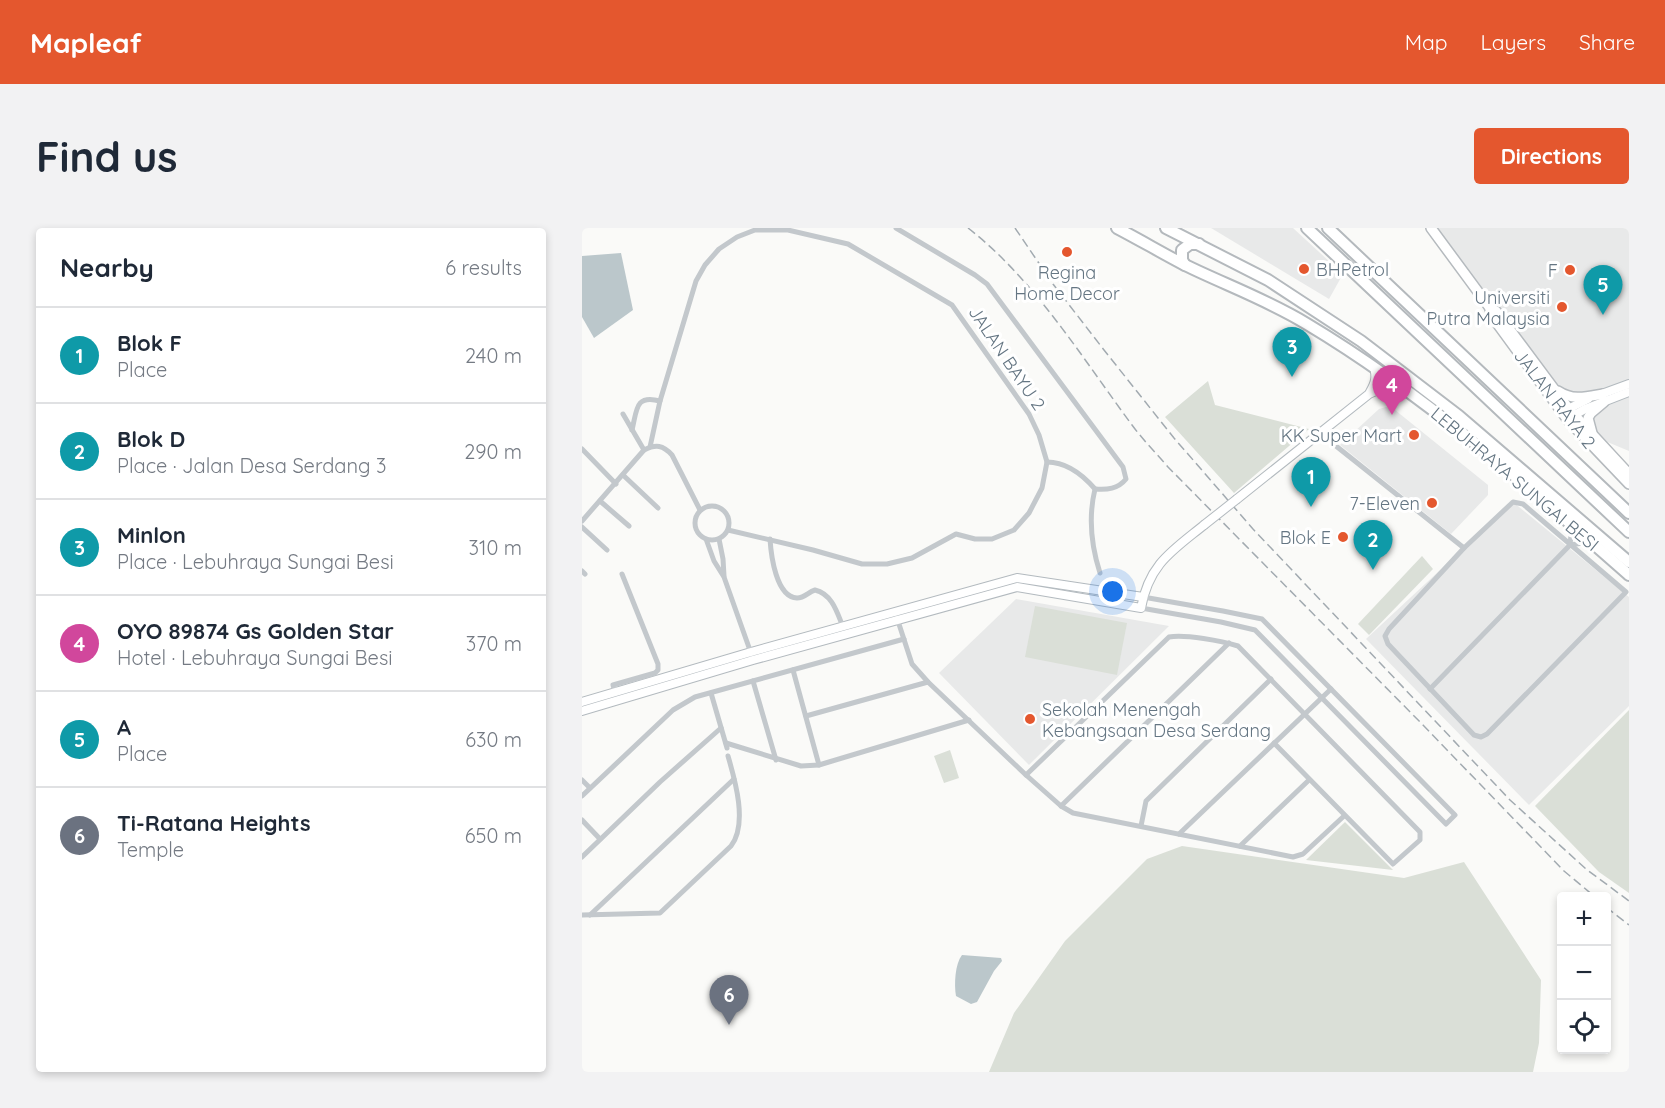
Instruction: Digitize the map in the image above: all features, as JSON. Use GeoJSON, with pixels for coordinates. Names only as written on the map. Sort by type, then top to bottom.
{"type":"FeatureCollection","features":[{"type":"Feature","properties":{"kind":"highway","name":"LEBUHRAYA SUNGAI BESI"},"geometry":{"type":"LineString","coordinates":[[1117,228],[1185,265],[1261,297],[1374,366],[1451,424],[1629,575]]}},
{"type":"Feature","properties":{"kind":"highway","name":"LEBUHRAYA SUNGAI BESI"},"geometry":{"type":"LineString","coordinates":[[1166,228],[1269,280],[1361,341],[1459,416],[1629,562]]}},
{"type":"Feature","properties":{"kind":"highway"},"geometry":{"type":"LineString","coordinates":[[1307,228],[1629,532]]}},
{"type":"Feature","properties":{"kind":"highway"},"geometry":{"type":"LineString","coordinates":[[1328,228],[1629,513]]}},
{"type":"Feature","properties":{"kind":"highway"},"geometry":{"type":"LineString","coordinates":[[1185,265],[1182,260],[1182,250],[1190,244],[1199,244]]}},
{"type":"Feature","properties":{"kind":"main road"},"geometry":{"type":"LineString","coordinates":[[1431,228],[1553,388],[1568,414]]}},
{"type":"Feature","properties":{"kind":"main road","name":"JALAN RAYA 2"},"geometry":{"type":"LineString","coordinates":[[1490,308],[1491,315],[1588,443],[1629,484]]}},
{"type":"Feature","properties":{"kind":"main road"},"geometry":{"type":"LineString","coordinates":[[1553,388],[1573,398],[1604,398]]}},
{"type":"Feature","properties":{"kind":"main road"},"geometry":{"type":"LineString","coordinates":[[1594,438],[1588,418],[1604,398]]}},
{"type":"Feature","properties":{"kind":"main road","name":"JALAN RAYA 2"},"geometry":{"type":"LineString","coordinates":[[1568,414],[1629,474]]}},
{"type":"Feature","properties":{"kind":"street"},"geometry":{"type":"LineString","coordinates":[[728,530],[862,564],[887,564],[912,558],[956,534],[975,539],[992,539],[1014,530],[1029,513],[1042,488],[1047,462],[1059,462],[1072,469],[1095,489],[1105,490],[1122,484],[1126,479],[1123,467],[987,284],[896,228]]}},
{"type":"Feature","properties":{"kind":"street"},"geometry":{"type":"LineString","coordinates":[[582,521],[647,448],[696,281],[705,265],[719,249],[755,229]]}},
{"type":"Feature","properties":{"kind":"street","name":"JALAN BAYU 2"},"geometry":{"type":"LineString","coordinates":[[755,229],[788,230],[848,244],[952,305],[1029,414],[1039,435],[1047,462]]}},
{"type":"Feature","properties":{"kind":"street"},"geometry":{"type":"LineString","coordinates":[[1369,394],[1377,376],[1374,366]]}},
{"type":"Feature","properties":{"kind":"street"},"geometry":{"type":"LineString","coordinates":[[1604,398],[1629,384]]}},
{"type":"Feature","properties":{"kind":"street"},"geometry":{"type":"LineString","coordinates":[[1141,608],[1146,585],[1161,562],[1204,525],[1369,394],[1383,388],[1403,388]]}},
{"type":"Feature","properties":{"kind":"street"},"geometry":{"type":"LineString","coordinates":[[1568,414],[1581,401],[1629,392]]}},
{"type":"Feature","properties":{"kind":"street"},"geometry":{"type":"LineString","coordinates":[[632,430],[638,405],[648,398],[660,401]]}},
{"type":"Feature","properties":{"kind":"street"},"geometry":{"type":"LineString","coordinates":[[623,414],[632,430],[647,448]]}},
{"type":"Feature","properties":{"kind":"street"},"geometry":{"type":"LineString","coordinates":[[1322,431],[1336,446],[1464,548]]}},
{"type":"Feature","properties":{"kind":"street"},"geometry":{"type":"LineString","coordinates":[[647,448],[658,445],[665,447],[672,455],[700,510]]}},
{"type":"Feature","properties":{"kind":"street"},"geometry":{"type":"LineString","coordinates":[[582,449],[616,484]]}},
{"type":"Feature","properties":{"kind":"street"},"geometry":{"type":"LineString","coordinates":[[623,475],[658,508]]}},
{"type":"Feature","properties":{"kind":"street"},"geometry":{"type":"LineString","coordinates":[[1095,489],[1091,507],[1091,532],[1100,573]]}},
{"type":"Feature","properties":{"kind":"street"},"geometry":{"type":"LineString","coordinates":[[600,501],[629,526]]}},
{"type":"Feature","properties":{"kind":"street"},"geometry":{"type":"LineString","coordinates":[[1513,502],[1523,504],[1570,545],[1626,592],[1487,734],[1481,737],[1474,735],[1388,644],[1385,636],[1464,548],[1513,502]]}},
{"type":"Feature","properties":{"kind":"street"},"geometry":{"type":"LineString","coordinates":[[706,539],[719,539],[728,530],[729,518],[723,509],[709,506],[700,510],[695,524],[698,533],[706,539],[714,561],[724,577],[752,656]]}},
{"type":"Feature","properties":{"kind":"street"},"geometry":{"type":"LineString","coordinates":[[1567,521],[1571,536],[1570,545]]}},
{"type":"Feature","properties":{"kind":"street"},"geometry":{"type":"LineString","coordinates":[[582,527],[607,550]]}},
{"type":"Feature","properties":{"kind":"street"},"geometry":{"type":"LineString","coordinates":[[719,539],[724,577]]}},
{"type":"Feature","properties":{"kind":"street"},"geometry":{"type":"LineString","coordinates":[[770,539],[774,570],[784,590],[796,598],[810,592],[821,592],[834,606],[843,627]]}},
{"type":"Feature","properties":{"kind":"street"},"geometry":{"type":"LineString","coordinates":[[1430,689],[1570,545],[1590,542]]}},
{"type":"Feature","properties":{"kind":"street"},"geometry":{"type":"LineString","coordinates":[[615,692],[613,685],[655,673],[658,670],[658,664],[622,574]]}},
{"type":"Feature","properties":{"kind":"street"},"geometry":{"type":"LineString","coordinates":[[582,702],[615,692],[752,656],[897,616],[1017,587],[1221,622],[1255,630],[1446,824],[1455,815],[1262,620],[1143,597],[1017,578],[897,616],[843,627],[752,656],[582,711]]}},
{"type":"Feature","properties":{"kind":"street"},"geometry":{"type":"LineString","coordinates":[[897,616],[912,664],[928,682],[1026,775],[1061,806],[1073,813],[1299,857],[1344,816]]}},
{"type":"Feature","properties":{"kind":"street"},"geometry":{"type":"LineString","coordinates":[[1026,775],[1169,637],[1178,635],[1228,643],[1238,646],[1271,679],[1420,832],[1420,840],[1393,864],[1274,743]]}},
{"type":"Feature","properties":{"kind":"street"},"geometry":{"type":"LineString","coordinates":[[582,796],[673,710],[695,697],[903,639]]}},
{"type":"Feature","properties":{"kind":"street"},"geometry":{"type":"LineString","coordinates":[[1061,806],[1228,643]]}},
{"type":"Feature","properties":{"kind":"street"},"geometry":{"type":"LineString","coordinates":[[793,670],[819,765]]}},
{"type":"Feature","properties":{"kind":"street"},"geometry":{"type":"LineString","coordinates":[[1141,826],[1146,801],[1271,679]]}},
{"type":"Feature","properties":{"kind":"street"},"geometry":{"type":"LineString","coordinates":[[753,681],[776,760]]}},
{"type":"Feature","properties":{"kind":"street"},"geometry":{"type":"LineString","coordinates":[[806,716],[928,682]]}},
{"type":"Feature","properties":{"kind":"street"},"geometry":{"type":"LineString","coordinates":[[1179,834],[1331,689]]}},
{"type":"Feature","properties":{"kind":"street"},"geometry":{"type":"LineString","coordinates":[[711,693],[726,746],[801,766],[819,765],[969,720]]}},
{"type":"Feature","properties":{"kind":"street"},"geometry":{"type":"LineString","coordinates":[[582,857],[660,782],[722,728]]}},
{"type":"Feature","properties":{"kind":"street"},"geometry":{"type":"LineString","coordinates":[[582,915],[660,913],[731,846],[738,834],[738,795],[728,756]]}},
{"type":"Feature","properties":{"kind":"street"},"geometry":{"type":"LineString","coordinates":[[590,915],[734,779]]}},
{"type":"Feature","properties":{"kind":"street"},"geometry":{"type":"LineString","coordinates":[[582,780],[590,788]]}},
{"type":"Feature","properties":{"kind":"street"},"geometry":{"type":"LineString","coordinates":[[1240,846],[1309,780]]}},
{"type":"Feature","properties":{"kind":"street"},"geometry":{"type":"LineString","coordinates":[[582,820],[600,839]]}},
{"type":"Feature","properties":{"kind":"shaded area"},"geometry":{"type":"Polygon","coordinates":[[[1211,228],[1293,228],[1343,274],[1329,299],[1211,228]]]}},
{"type":"Feature","properties":{"kind":"shaded area","name":"Universiti Putra Malaysia"},"geometry":{"type":"Polygon","coordinates":[[[1437,228],[1629,228],[1629,451],[1605,441],[1564,392],[1554,386],[1437,228]]]}},
{"type":"Feature","properties":{"kind":"shaded area"},"geometry":{"type":"Polygon","coordinates":[[[621,253],[633,310],[594,338],[582,317],[582,256],[621,253]]]}},
{"type":"Feature","properties":{"kind":"shaded area"},"geometry":{"type":"Polygon","coordinates":[[[1208,381],[1215,405],[1309,429],[1234,493],[1165,417],[1208,381]]]}},
{"type":"Feature","properties":{"kind":"shaded area"},"geometry":{"type":"Polygon","coordinates":[[[1386,407],[1395,410],[1488,485],[1488,495],[1451,534],[1340,445],[1379,409],[1386,407]]]}},
{"type":"Feature","properties":{"kind":"shaded area"},"geometry":{"type":"Polygon","coordinates":[[[1513,502],[1629,597],[1629,706],[1529,805],[1366,639],[1513,502]]]}},
{"type":"Feature","properties":{"kind":"shaded area"},"geometry":{"type":"Polygon","coordinates":[[[1422,556],[1433,569],[1369,635],[1358,624],[1422,556]]]}},
{"type":"Feature","properties":{"kind":"shaded area","name":"Sekolah Menengah Kebangsaan Desa Serdang"},"geometry":{"type":"Polygon","coordinates":[[[1016,599],[1169,626],[1029,765],[939,673],[1016,599]]]}},
{"type":"Feature","properties":{"kind":"shaded area"},"geometry":{"type":"Polygon","coordinates":[[[1035,606],[1127,623],[1117,675],[1025,657],[1035,606]]]}},
{"type":"Feature","properties":{"kind":"shaded area"},"geometry":{"type":"Polygon","coordinates":[[[1629,710],[1629,893],[1599,872],[1535,806],[1629,710]]]}},
{"type":"Feature","properties":{"kind":"shaded area"},"geometry":{"type":"Polygon","coordinates":[[[950,750],[959,778],[944,783],[934,756],[950,750]]]}},
{"type":"Feature","properties":{"kind":"shaded area"},"geometry":{"type":"Polygon","coordinates":[[[1345,822],[1393,870],[1306,860],[1345,822]]]}},
{"type":"Feature","properties":{"kind":"shaded area"},"geometry":{"type":"Polygon","coordinates":[[[1182,846],[1404,878],[1464,862],[1541,980],[1539,1043],[1533,1072],[989,1072],[1014,1013],[1065,941],[1147,859],[1182,846]]]}},
{"type":"Feature","properties":{"kind":"shaded area"},"geometry":{"type":"Polygon","coordinates":[[[962,955],[1001,958],[1002,961],[977,1002],[971,1004],[956,996],[956,974],[962,955]]]}},
{"type":"Feature","properties":{"kind":"railway"},"geometry":{"type":"LineString","coordinates":[[968,228],[992,248],[1036,295],[1136,431],[1168,467],[1564,871],[1589,892]]}},
{"type":"Feature","properties":{"kind":"railway"},"geometry":{"type":"LineString","coordinates":[[1015,228],[1053,284],[1104,350],[1174,438],[1253,529],[1510,800],[1586,869],[1629,901]]}},
{"type":"Feature","properties":{"kind":"railway"},"geometry":{"type":"LineString","coordinates":[[1611,911],[1629,925]]}},
{"type":"Feature","properties":{"kind":"place","name":"Regina Home Decor"},"geometry":{"type":"Point","coordinates":[1067,252]}},
{"type":"Feature","properties":{"kind":"place","name":"BHPetrol"},"geometry":{"type":"Point","coordinates":[1304,269]}},
{"type":"Feature","properties":{"kind":"place","name":"F"},"geometry":{"type":"Point","coordinates":[1570,270]}},
{"type":"Feature","properties":{"kind":"place","name":"Universiti Putra Malaysia"},"geometry":{"type":"Point","coordinates":[1562,307]}},
{"type":"Feature","properties":{"kind":"place","name":"A"},"geometry":{"type":"Point","coordinates":[1603,315]}},
{"type":"Feature","properties":{"kind":"place","name":"Minlon"},"geometry":{"type":"Point","coordinates":[1292,377]}},
{"type":"Feature","properties":{"kind":"place","name":"OYO 89874 Gs Golden Star"},"geometry":{"type":"Point","coordinates":[1392,415]}},
{"type":"Feature","properties":{"kind":"place","name":"KK Super Mart"},"geometry":{"type":"Point","coordinates":[1414,435]}},
{"type":"Feature","properties":{"kind":"place","name":"7-Eleven"},"geometry":{"type":"Point","coordinates":[1432,503]}},
{"type":"Feature","properties":{"kind":"place","name":"Blok F"},"geometry":{"type":"Point","coordinates":[1311,507]}},
{"type":"Feature","properties":{"kind":"place","name":"Blok E"},"geometry":{"type":"Point","coordinates":[1343,537]}},
{"type":"Feature","properties":{"kind":"place","name":"Blok D"},"geometry":{"type":"Point","coordinates":[1373,570]}},
{"type":"Feature","properties":{"kind":"place","name":"Sekolah Menengah Kebangsaan Desa Serdang"},"geometry":{"type":"Point","coordinates":[1030,719]}},
{"type":"Feature","properties":{"kind":"place","name":"Ti-Ratana Heights"},"geometry":{"type":"Point","coordinates":[729,1025]}}]}
